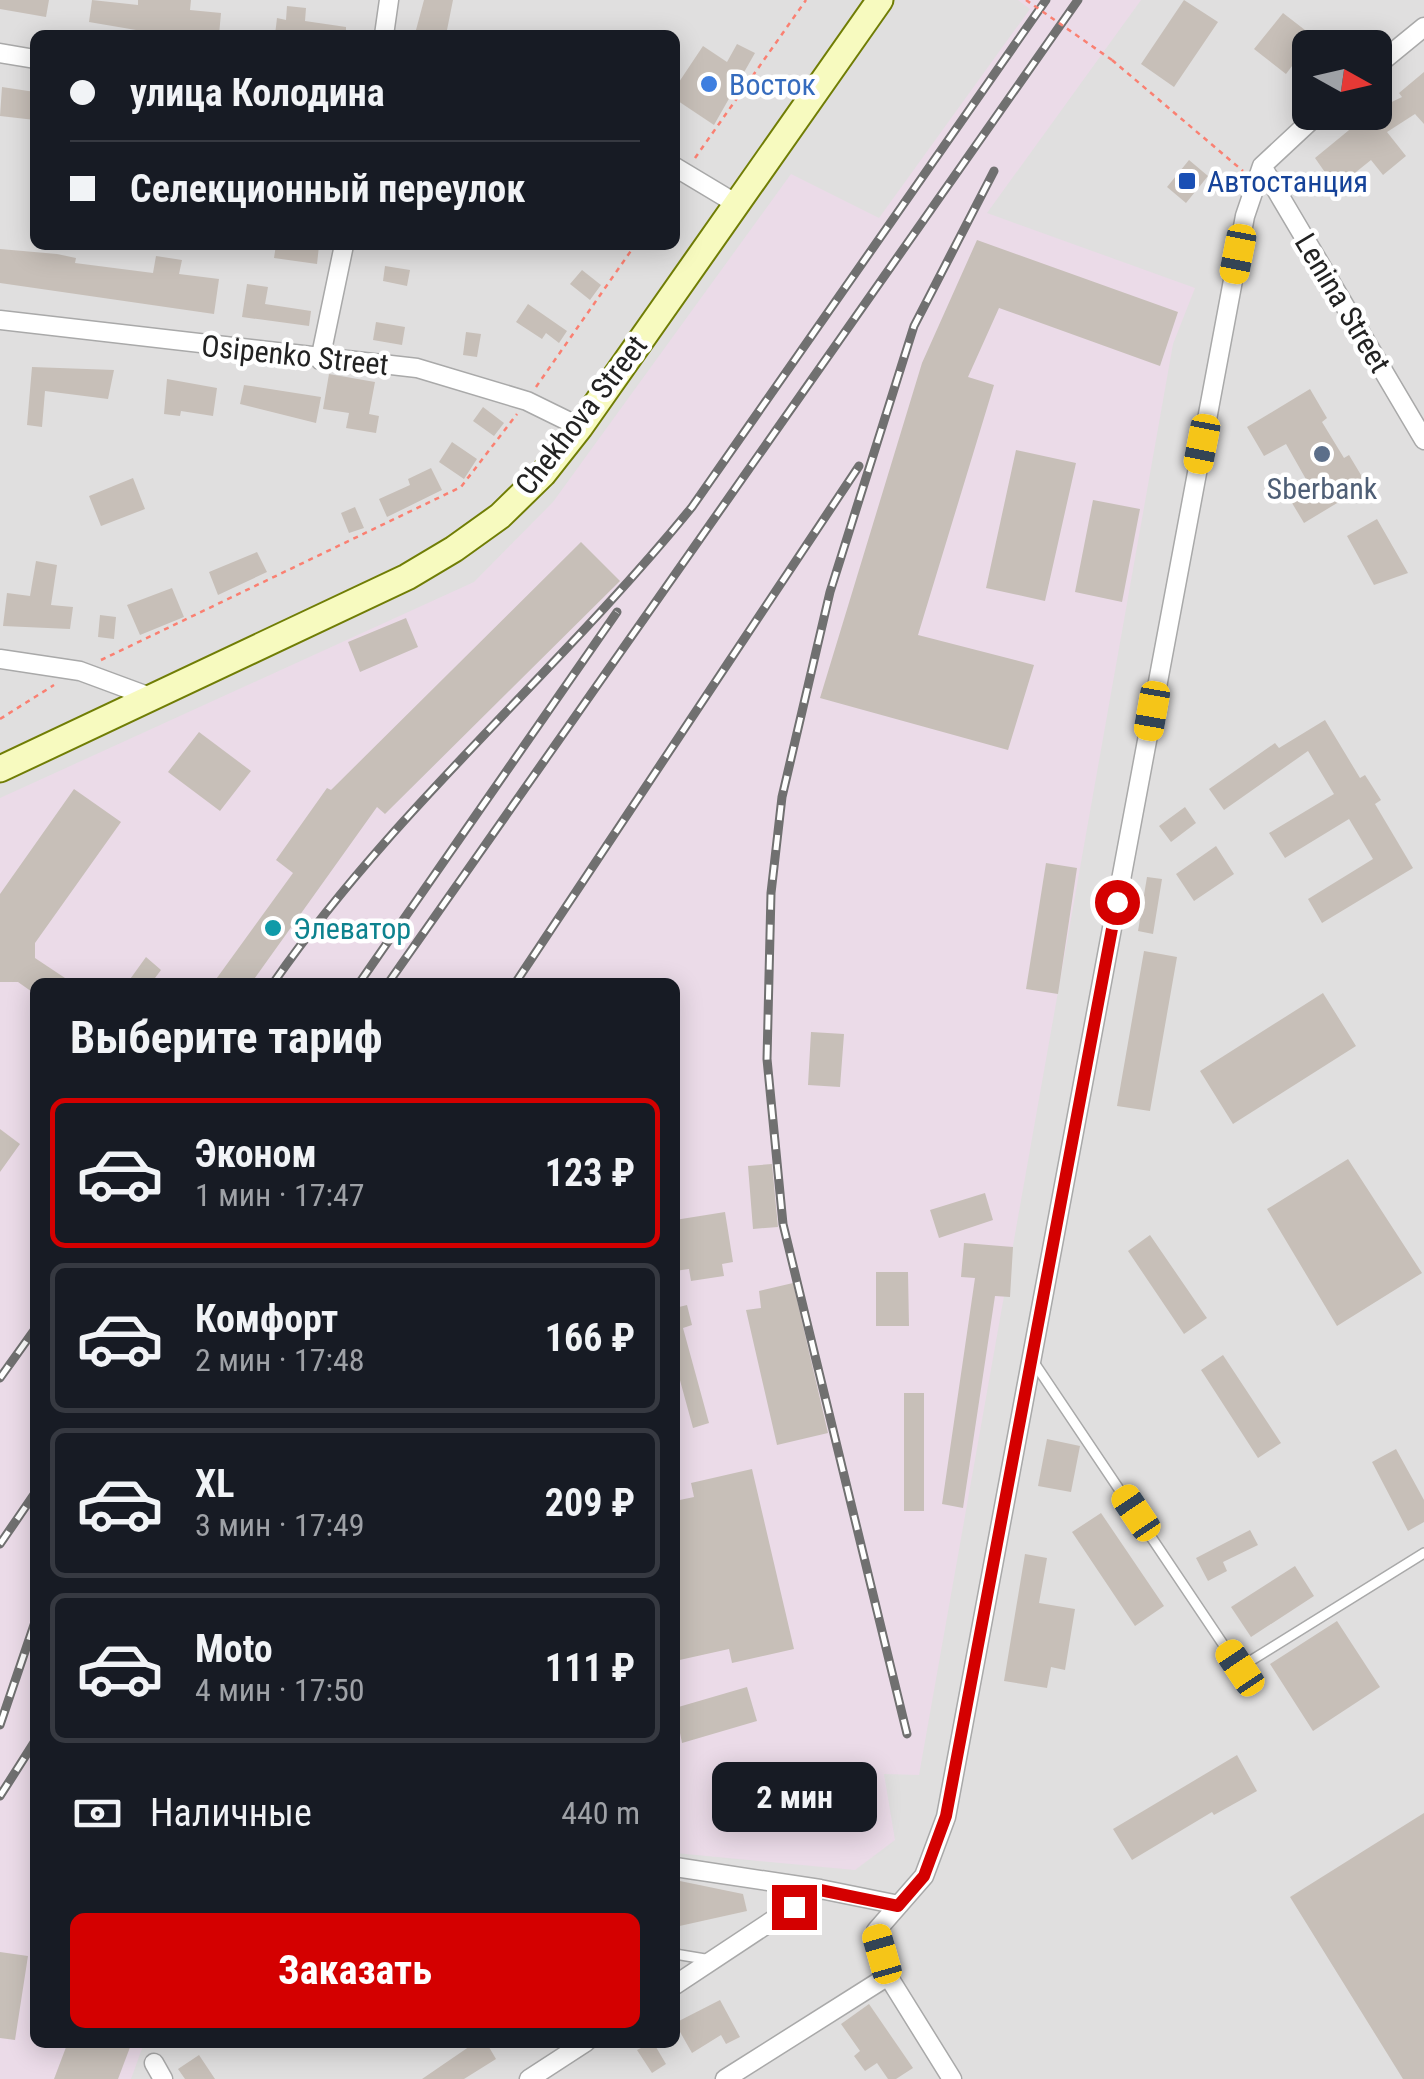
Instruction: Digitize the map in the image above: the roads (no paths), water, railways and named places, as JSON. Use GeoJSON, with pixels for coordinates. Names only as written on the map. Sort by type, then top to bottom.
{"type":"FeatureCollection","features":[{"type":"Feature","properties":{"kind":"main road","name":"Chekhova Street"},"geometry":{"type":"LineString","coordinates":[[0,769],[406,577],[500,516],[543,474],[580,427],[880,0]]}},
{"type":"Feature","properties":{"kind":"street"},"geometry":{"type":"LineString","coordinates":[[385,30],[389,0]]}},
{"type":"Feature","properties":{"kind":"street"},"geometry":{"type":"LineString","coordinates":[[1392,53],[1424,26]]}},
{"type":"Feature","properties":{"kind":"street"},"geometry":{"type":"LineString","coordinates":[[0,53],[30,57]]}},
{"type":"Feature","properties":{"kind":"street"},"geometry":{"type":"LineString","coordinates":[[952,2079],[888,1976],[876,1932],[924,1876],[946,1816],[1244,216],[1259,174],[1302,130]]}},
{"type":"Feature","properties":{"kind":"street"},"geometry":{"type":"LineString","coordinates":[[680,169],[736,202]]}},
{"type":"Feature","properties":{"kind":"street","name":"Lenina Street"},"geometry":{"type":"LineString","coordinates":[[1259,174],[1424,440]]}},
{"type":"Feature","properties":{"kind":"street"},"geometry":{"type":"LineString","coordinates":[[320,360],[343,250]]}},
{"type":"Feature","properties":{"kind":"street","name":"Osipenko Street"},"geometry":{"type":"LineString","coordinates":[[0,320],[320,360],[418,368],[526,401],[580,427]]}},
{"type":"Feature","properties":{"kind":"street"},"geometry":{"type":"LineString","coordinates":[[0,659],[80,671],[153,698]]}},
{"type":"Feature","properties":{"kind":"street"},"geometry":{"type":"LineString","coordinates":[[680,1868],[898,1906]]}},
{"type":"Feature","properties":{"kind":"street"},"geometry":{"type":"LineString","coordinates":[[680,1983],[820,1890]]}},
{"type":"Feature","properties":{"kind":"street"},"geometry":{"type":"LineString","coordinates":[[725,2079],[888,1976]]}},
{"type":"Feature","properties":{"kind":"street"},"geometry":{"type":"LineString","coordinates":[[529,2079],[554,2052]]}},
{"type":"Feature","properties":{"kind":"street"},"geometry":{"type":"LineString","coordinates":[[146,2079],[154,2063],[163,2079]]}},
{"type":"Feature","properties":{"kind":"lane"},"geometry":{"type":"LineString","coordinates":[[1032,1359],[1240,1668],[1424,1554]]}},
{"type":"Feature","properties":{"kind":"lane"},"geometry":{"type":"LineString","coordinates":[[680,1955],[714,1960]]}},
{"type":"Feature","properties":{"kind":"railway"},"geometry":{"type":"LineString","coordinates":[[277,978],[372,857],[588,626],[692,507],[1046,0]]}},
{"type":"Feature","properties":{"kind":"railway"},"geometry":{"type":"LineString","coordinates":[[392,978],[1078,0]]}},
{"type":"Feature","properties":{"kind":"railway"},"geometry":{"type":"LineString","coordinates":[[907,1734],[783,1224],[767,1059],[771,893],[782,797],[830,592],[914,326],[994,171]]}},
{"type":"Feature","properties":{"kind":"railway"},"geometry":{"type":"LineString","coordinates":[[519,978],[859,466]]}},
{"type":"Feature","properties":{"kind":"railway"},"geometry":{"type":"LineString","coordinates":[[363,978],[617,612]]}},
{"type":"Feature","properties":{"kind":"railway"},"geometry":{"type":"LineString","coordinates":[[0,1378],[30,1336]]}},
{"type":"Feature","properties":{"kind":"railway"},"geometry":{"type":"LineString","coordinates":[[0,1544],[30,1500]]}},
{"type":"Feature","properties":{"kind":"railway"},"geometry":{"type":"LineString","coordinates":[[0,1725],[30,1637]]}},
{"type":"Feature","properties":{"kind":"railway"},"geometry":{"type":"LineString","coordinates":[[0,1796],[30,1749]]}},
{"type":"Feature","properties":{"kind":"place","name":"Восток"},"geometry":{"type":"Point","coordinates":[709,84]}},
{"type":"Feature","properties":{"kind":"place","name":"Автостанция"},"geometry":{"type":"Point","coordinates":[1187,181]}},
{"type":"Feature","properties":{"kind":"place","name":"Sberbank"},"geometry":{"type":"Point","coordinates":[1322,454]}},
{"type":"Feature","properties":{"kind":"place","name":"Элеватор"},"geometry":{"type":"Point","coordinates":[273,928]}}]}
